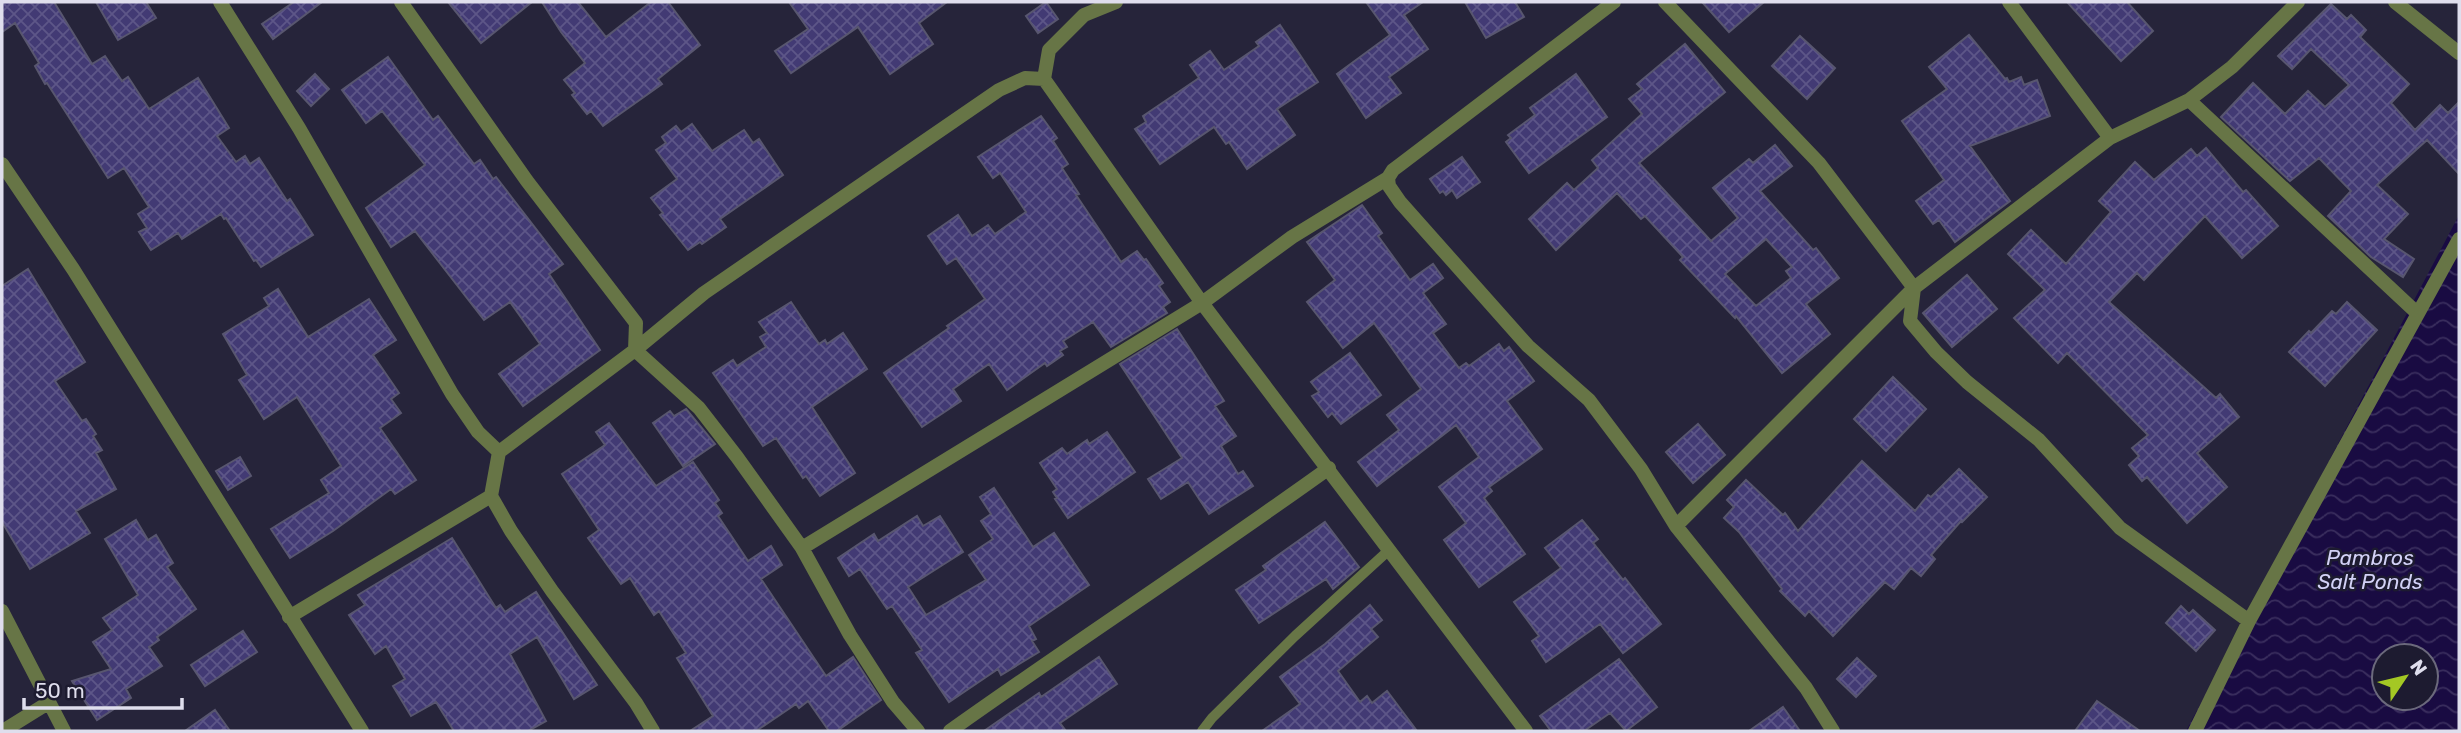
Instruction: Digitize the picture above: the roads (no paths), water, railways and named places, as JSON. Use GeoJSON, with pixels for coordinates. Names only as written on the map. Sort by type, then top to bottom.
{"type":"FeatureCollection","features":[{"type":"Feature","properties":{"kind":"street"},"geometry":{"type":"LineString","coordinates":[[220,2],[299,128],[452,394],[478,432],[499,452]]}},
{"type":"Feature","properties":{"kind":"street"},"geometry":{"type":"LineString","coordinates":[[401,2],[527,181],[636,323],[635,350],[699,408],[802,548],[850,635],[893,702],[918,731]]}},
{"type":"Feature","properties":{"kind":"street"},"geometry":{"type":"LineString","coordinates":[[1116,2],[1084,15],[1049,50],[1044,79],[1202,303],[1527,731]]}},
{"type":"Feature","properties":{"kind":"street"},"geometry":{"type":"LineString","coordinates":[[802,548],[1202,303],[1292,237],[1388,178],[1393,170],[1614,2]]}},
{"type":"Feature","properties":{"kind":"street"},"geometry":{"type":"LineString","coordinates":[[1665,2],[1819,163],[1914,288],[1910,321],[1936,352],[1967,382],[2039,440],[2120,528],[2249,621]]}},
{"type":"Feature","properties":{"kind":"street"},"geometry":{"type":"LineString","coordinates":[[2008,2],[2110,138]]}},
{"type":"Feature","properties":{"kind":"street"},"geometry":{"type":"LineString","coordinates":[[1676,526],[1914,288],[2110,138],[2189,100],[2232,67],[2298,2]]}},
{"type":"Feature","properties":{"kind":"street"},"geometry":{"type":"LineString","coordinates":[[2395,2],[2459,53]]}},
{"type":"Feature","properties":{"kind":"street"},"geometry":{"type":"LineString","coordinates":[[653,731],[636,702],[511,531],[491,496],[499,452],[635,350],[704,293],[999,90],[1025,78],[1044,79]]}},
{"type":"Feature","properties":{"kind":"street"},"geometry":{"type":"LineString","coordinates":[[2189,100],[2417,313]]}},
{"type":"Feature","properties":{"kind":"street"},"geometry":{"type":"LineString","coordinates":[[2,164],[73,269],[362,731]]}},
{"type":"Feature","properties":{"kind":"street"},"geometry":{"type":"LineString","coordinates":[[1388,178],[1389,186],[1400,202],[1528,346],[1589,400],[1641,469],[1676,526],[1806,688],[1833,731]]}},
{"type":"Feature","properties":{"kind":"street"},"geometry":{"type":"LineString","coordinates":[[2195,731],[2249,621],[2459,239]]}},
{"type":"Feature","properties":{"kind":"street"},"geometry":{"type":"LineString","coordinates":[[950,731],[1329,468]]}},
{"type":"Feature","properties":{"kind":"street"},"geometry":{"type":"LineString","coordinates":[[289,617],[491,496]]}},
{"type":"Feature","properties":{"kind":"street"},"geometry":{"type":"LineString","coordinates":[[2,611],[64,731]]}},
{"type":"Feature","properties":{"kind":"street"},"geometry":{"type":"LineString","coordinates":[[3,731],[48,703]]}},
{"type":"Feature","properties":{"kind":"lane"},"geometry":{"type":"LineString","coordinates":[[1202,731],[1295,636],[1388,551]]}},
{"type":"Feature","properties":{"kind":"water","name":"Pambros Salt Ponds"},"geometry":{"type":"Polygon","coordinates":[[[2459,215],[2459,731],[2186,731],[2459,215]]]}}]}
